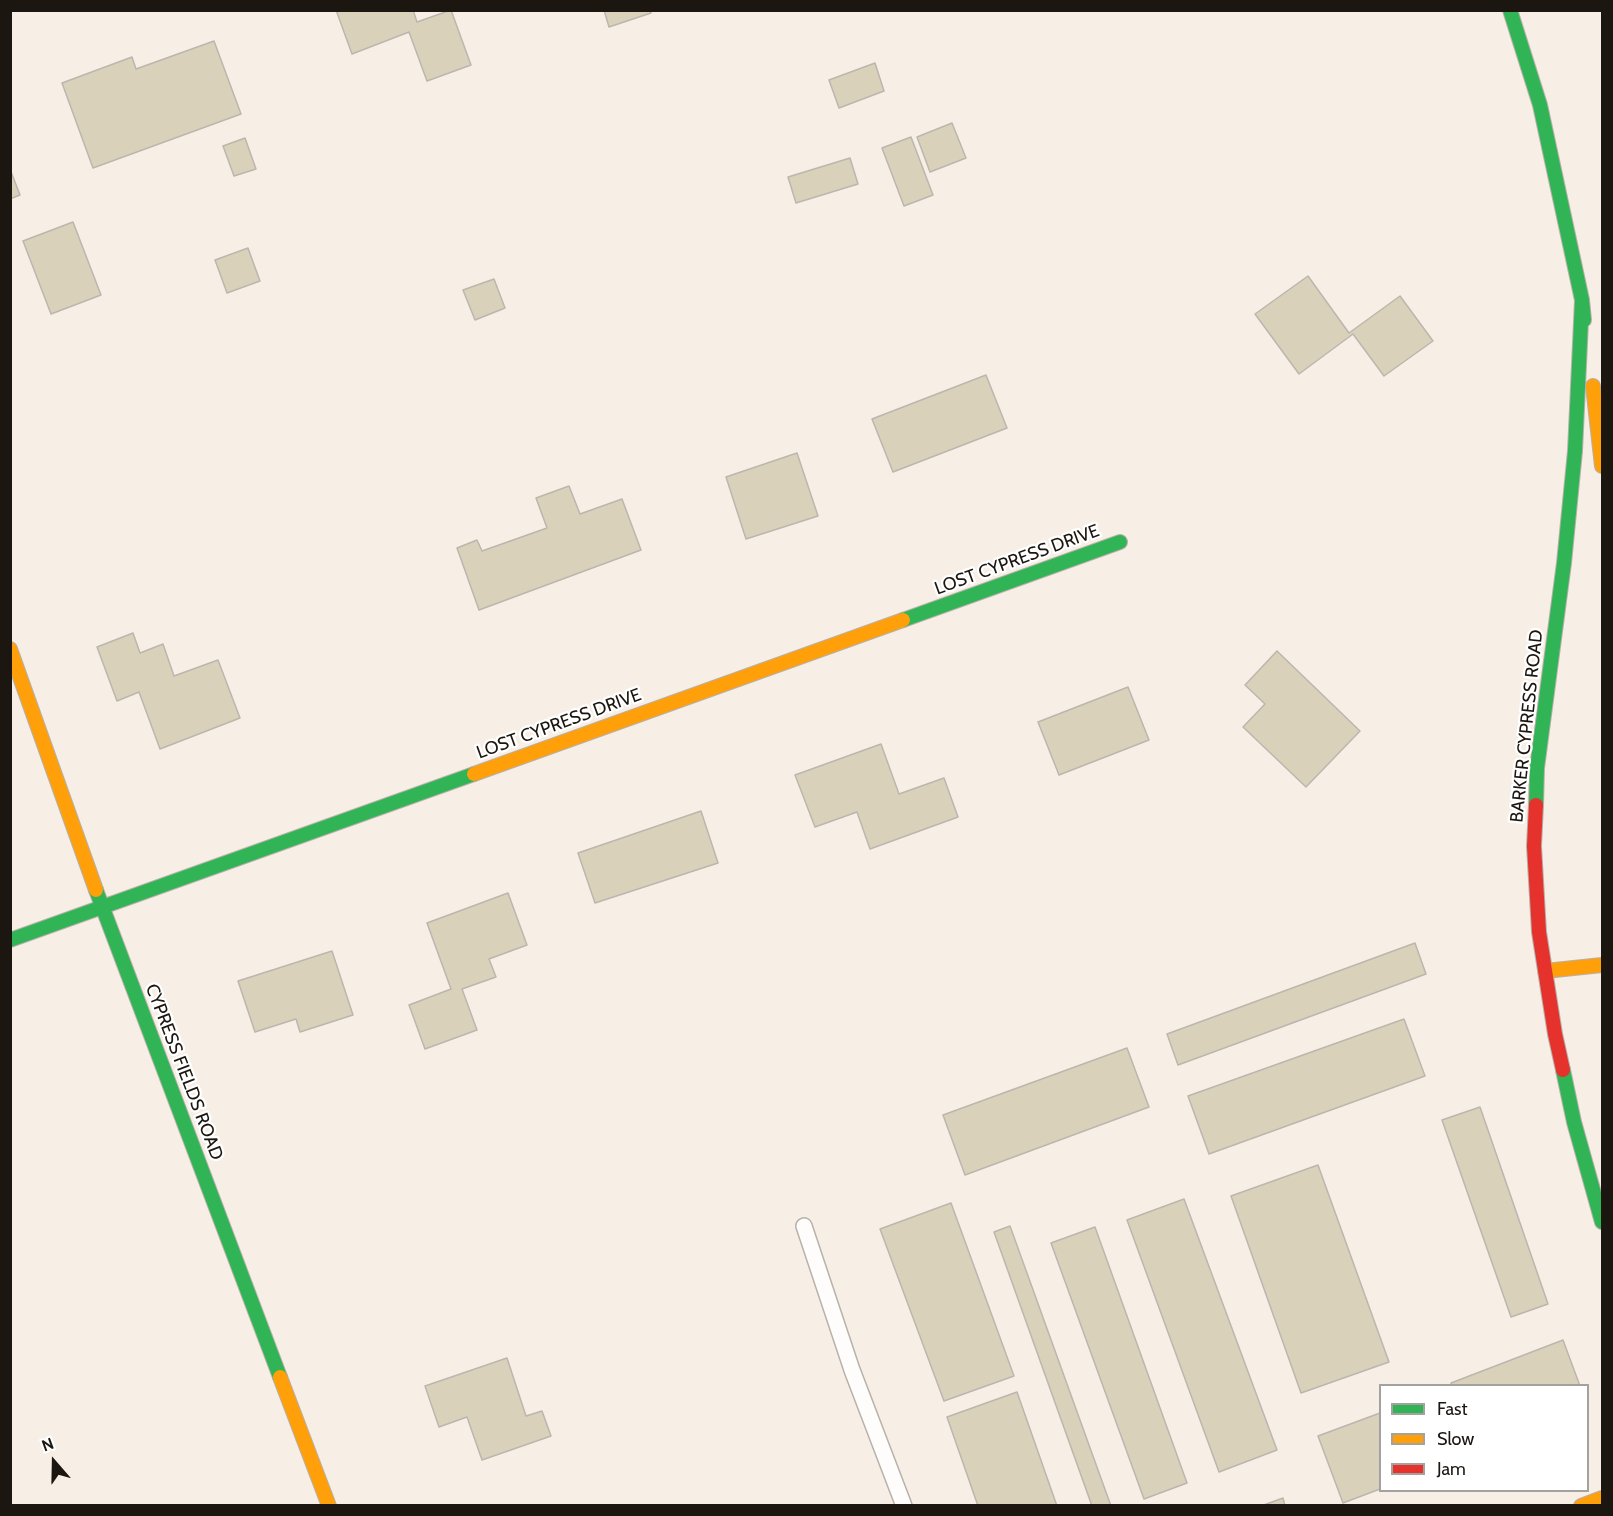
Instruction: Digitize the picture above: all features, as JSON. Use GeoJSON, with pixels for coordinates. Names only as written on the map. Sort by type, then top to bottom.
{"type":"FeatureCollection","features":[{"type":"Feature","properties":{"kind":"street","name":"BARKER CYPRESS ROAD"},"geometry":{"type":"LineString","coordinates":[[1510,10],[1540,105],[1582,300],[1602,466]]}},
{"type":"Feature","properties":{"kind":"street","name":"BARKER CYPRESS ROAD"},"geometry":{"type":"LineString","coordinates":[[1582,300],[1574,462],[1564,563],[1537,768],[1534,846],[1539,932],[1555,1034],[1574,1122],[1602,1222]]}},
{"type":"Feature","properties":{"kind":"street","name":"LOST CYPRESS DRIVE"},"geometry":{"type":"LineString","coordinates":[[10,940],[1120,542]]}},
{"type":"Feature","properties":{"kind":"street","name":"CYPRESS FIELDS ROAD"},"geometry":{"type":"LineString","coordinates":[[10,649],[102,907],[330,1506]]}},
{"type":"Feature","properties":{"kind":"street"},"geometry":{"type":"LineString","coordinates":[[1545,971],[1602,965]]}},
{"type":"Feature","properties":{"kind":"street"},"geometry":{"type":"LineString","coordinates":[[1581,1506],[1602,1498]]}},
{"type":"Feature","properties":{"kind":"lane"},"geometry":{"type":"LineString","coordinates":[[804,1226],[852,1370],[904,1506]]}},
{"type":"Feature","properties":{"kind":"building"},"geometry":{"type":"Polygon","coordinates":[[[336,10],[413,10],[417,22],[451,10],[471,65],[427,81],[409,32],[352,54],[336,10]]]}},
{"type":"Feature","properties":{"kind":"building"},"geometry":{"type":"Polygon","coordinates":[[[604,10],[650,10],[651,13],[609,27],[604,10]]]}},
{"type":"Feature","properties":{"kind":"building"},"geometry":{"type":"Polygon","coordinates":[[[214,41],[241,114],[93,168],[62,83],[132,57],[136,69],[214,41]]]}},
{"type":"Feature","properties":{"kind":"building"},"geometry":{"type":"Polygon","coordinates":[[[875,63],[884,91],[839,108],[829,80],[875,63]]]}},
{"type":"Feature","properties":{"kind":"building"},"geometry":{"type":"Polygon","coordinates":[[[952,123],[966,158],[930,172],[917,137],[952,123]]]}},
{"type":"Feature","properties":{"kind":"building"},"geometry":{"type":"Polygon","coordinates":[[[911,137],[933,195],[904,206],[882,148],[911,137]]]}},
{"type":"Feature","properties":{"kind":"building"},"geometry":{"type":"Polygon","coordinates":[[[245,138],[256,169],[234,176],[223,146],[245,138]]]}},
{"type":"Feature","properties":{"kind":"building"},"geometry":{"type":"Polygon","coordinates":[[[850,158],[858,184],[796,203],[788,177],[850,158]]]}},
{"type":"Feature","properties":{"kind":"building"},"geometry":{"type":"Polygon","coordinates":[[[10,169],[20,195],[10,199],[10,169]]]}},
{"type":"Feature","properties":{"kind":"building"},"geometry":{"type":"Polygon","coordinates":[[[73,222],[101,295],[51,314],[23,241],[73,222]]]}},
{"type":"Feature","properties":{"kind":"building"},"geometry":{"type":"Polygon","coordinates":[[[248,248],[260,281],[227,293],[215,260],[248,248]]]}},
{"type":"Feature","properties":{"kind":"building"},"geometry":{"type":"Polygon","coordinates":[[[1308,276],[1349,333],[1400,296],[1433,341],[1384,376],[1353,334],[1299,374],[1255,314],[1308,276]]]}},
{"type":"Feature","properties":{"kind":"building"},"geometry":{"type":"Polygon","coordinates":[[[494,279],[505,308],[475,320],[463,290],[494,279]]]}},
{"type":"Feature","properties":{"kind":"building"},"geometry":{"type":"Polygon","coordinates":[[[986,375],[1007,428],[893,472],[872,419],[986,375]]]}},
{"type":"Feature","properties":{"kind":"building"},"geometry":{"type":"Polygon","coordinates":[[[797,453],[818,516],[746,539],[726,477],[797,453]]]}},
{"type":"Feature","properties":{"kind":"building"},"geometry":{"type":"Polygon","coordinates":[[[569,486],[580,514],[622,499],[641,550],[479,610],[457,548],[477,540],[482,551],[547,528],[536,498],[569,486]]]}},
{"type":"Feature","properties":{"kind":"building"},"geometry":{"type":"Polygon","coordinates":[[[133,633],[140,653],[163,644],[174,676],[218,660],[240,718],[160,749],[139,692],[117,701],[97,647],[133,633]]]}},
{"type":"Feature","properties":{"kind":"building"},"geometry":{"type":"Polygon","coordinates":[[[1277,651],[1360,731],[1306,787],[1243,727],[1265,704],[1245,685],[1277,651]]]}},
{"type":"Feature","properties":{"kind":"building"},"geometry":{"type":"Polygon","coordinates":[[[1128,687],[1149,740],[1059,775],[1038,722],[1128,687]]]}},
{"type":"Feature","properties":{"kind":"building"},"geometry":{"type":"Polygon","coordinates":[[[881,744],[899,794],[944,778],[958,817],[870,849],[857,812],[815,827],[795,775],[881,744]]]}},
{"type":"Feature","properties":{"kind":"building"},"geometry":{"type":"Polygon","coordinates":[[[701,811],[718,863],[595,903],[578,853],[701,811]]]}},
{"type":"Feature","properties":{"kind":"building"},"geometry":{"type":"Polygon","coordinates":[[[508,893],[527,945],[489,959],[496,977],[462,989],[477,1030],[425,1049],[409,1005],[451,989],[427,923],[508,893]]]}},
{"type":"Feature","properties":{"kind":"building"},"geometry":{"type":"Polygon","coordinates":[[[1415,943],[1426,974],[1178,1065],[1167,1034],[1415,943]]]}},
{"type":"Feature","properties":{"kind":"building"},"geometry":{"type":"Polygon","coordinates":[[[332,951],[353,1015],[300,1032],[296,1019],[255,1032],[238,981],[332,951]]]}},
{"type":"Feature","properties":{"kind":"building"},"geometry":{"type":"Polygon","coordinates":[[[1404,1019],[1425,1076],[1209,1154],[1188,1096],[1404,1019]]]}},
{"type":"Feature","properties":{"kind":"building"},"geometry":{"type":"Polygon","coordinates":[[[1127,1048],[1149,1107],[965,1175],[943,1115],[1127,1048]]]}},
{"type":"Feature","properties":{"kind":"building"},"geometry":{"type":"Polygon","coordinates":[[[1480,1107],[1548,1304],[1511,1317],[1442,1120],[1480,1107]]]}},
{"type":"Feature","properties":{"kind":"building"},"geometry":{"type":"Polygon","coordinates":[[[1318,1165],[1389,1362],[1301,1393],[1231,1196],[1318,1165]]]}},
{"type":"Feature","properties":{"kind":"building"},"geometry":{"type":"Polygon","coordinates":[[[1184,1199],[1277,1450],[1219,1472],[1127,1220],[1184,1199]]]}},
{"type":"Feature","properties":{"kind":"building"},"geometry":{"type":"Polygon","coordinates":[[[951,1203],[1014,1376],[944,1401],[880,1229],[951,1203]]]}},
{"type":"Feature","properties":{"kind":"building"},"geometry":{"type":"Polygon","coordinates":[[[1010,1226],[1111,1506],[1092,1506],[994,1232],[1010,1226]]]}},
{"type":"Feature","properties":{"kind":"building"},"geometry":{"type":"Polygon","coordinates":[[[1095,1227],[1187,1483],[1144,1499],[1051,1243],[1095,1227]]]}},
{"type":"Feature","properties":{"kind":"building"},"geometry":{"type":"Polygon","coordinates":[[[1563,1340],[1579,1384],[1451,1384],[1563,1340]]]}},
{"type":"Feature","properties":{"kind":"building"},"geometry":{"type":"Polygon","coordinates":[[[507,1358],[526,1416],[542,1411],[551,1436],[482,1460],[467,1417],[439,1427],[425,1386],[507,1358]]]}},
{"type":"Feature","properties":{"kind":"building"},"geometry":{"type":"Polygon","coordinates":[[[1017,1392],[1057,1506],[978,1506],[947,1417],[1017,1392]]]}},
{"type":"Feature","properties":{"kind":"building"},"geometry":{"type":"Polygon","coordinates":[[[1379,1413],[1379,1489],[1343,1503],[1318,1436],[1379,1413]]]}},
{"type":"Feature","properties":{"kind":"building"},"geometry":{"type":"Polygon","coordinates":[[[1283,1498],[1285,1506],[1261,1506],[1283,1498]]]}},
{"type":"Feature","properties":{"kind":"traffic: fast"},"geometry":{"type":"LineString","coordinates":[[1510,10],[1540,105],[1582,300],[1584,320]]}},
{"type":"Feature","properties":{"kind":"traffic: fast"},"geometry":{"type":"LineString","coordinates":[[1536,805],[1537,768],[1564,563],[1575,451],[1582,300]]}},
{"type":"Feature","properties":{"kind":"traffic: fast"},"geometry":{"type":"LineString","coordinates":[[903,620],[1120,542]]}},
{"type":"Feature","properties":{"kind":"traffic: fast"},"geometry":{"type":"LineString","coordinates":[[10,940],[474,774]]}},
{"type":"Feature","properties":{"kind":"traffic: fast"},"geometry":{"type":"LineString","coordinates":[[96,890],[280,1377]]}},
{"type":"Feature","properties":{"kind":"traffic: fast"},"geometry":{"type":"LineString","coordinates":[[1563,1070],[1574,1122],[1602,1222]]}},
{"type":"Feature","properties":{"kind":"traffic: slow"},"geometry":{"type":"LineString","coordinates":[[1593,386],[1602,466]]}},
{"type":"Feature","properties":{"kind":"traffic: slow"},"geometry":{"type":"LineString","coordinates":[[474,774],[903,620]]}},
{"type":"Feature","properties":{"kind":"traffic: slow"},"geometry":{"type":"LineString","coordinates":[[10,649],[96,890]]}},
{"type":"Feature","properties":{"kind":"traffic: slow"},"geometry":{"type":"LineString","coordinates":[[1545,971],[1602,965]]}},
{"type":"Feature","properties":{"kind":"traffic: slow"},"geometry":{"type":"LineString","coordinates":[[280,1377],[329,1506]]}},
{"type":"Feature","properties":{"kind":"traffic: slow"},"geometry":{"type":"LineString","coordinates":[[1581,1506],[1602,1498]]}},
{"type":"Feature","properties":{"kind":"traffic: jam"},"geometry":{"type":"LineString","coordinates":[[1536,805],[1534,846],[1539,932],[1563,1070]]}}]}
